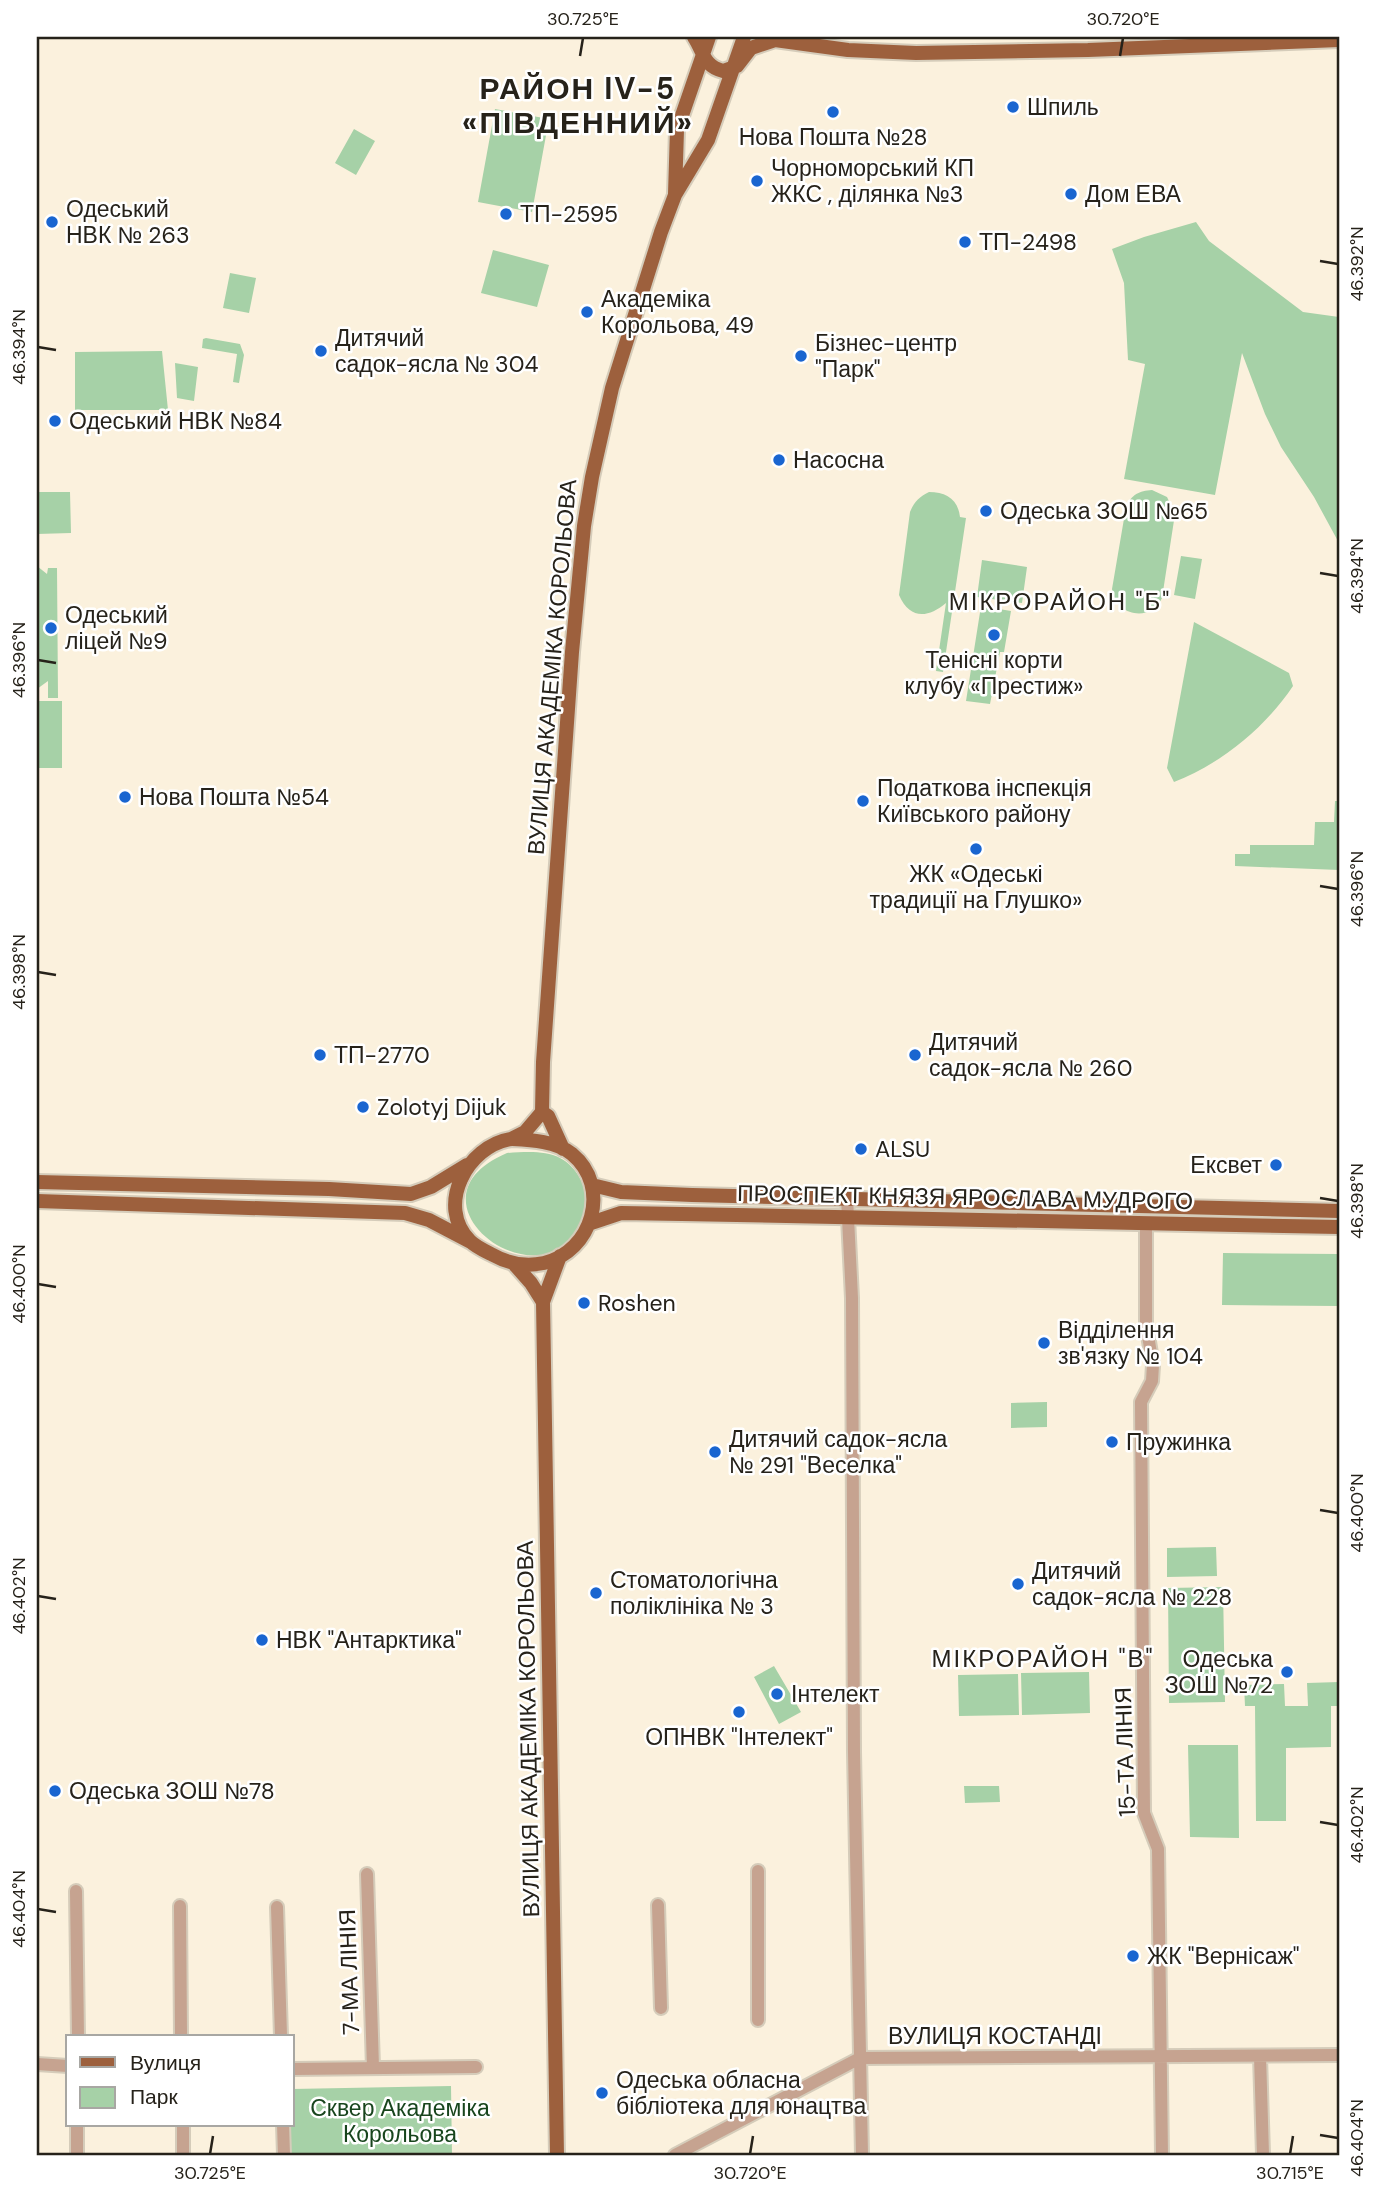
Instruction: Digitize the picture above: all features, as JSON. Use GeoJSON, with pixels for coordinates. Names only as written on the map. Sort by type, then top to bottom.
{"type":"FeatureCollection","features":[{"type":"Feature","properties":{"kind":"main road"},"geometry":{"type":"LineString","coordinates":[[694,37],[702,57],[719,70],[733,68],[751,48],[774,38],[848,50],[916,53],[1088,50],[1339,40]]}},
{"type":"Feature","properties":{"kind":"main road","name":"ВУЛИЦЯ АКАДЕМІКА КОРОЛЬОВА"},"geometry":{"type":"LineString","coordinates":[[675,195],[677,130],[709,37]]}},
{"type":"Feature","properties":{"kind":"main road","name":"ВУЛИЦЯ АКАДЕМІКА КОРОЛЬОВА"},"geometry":{"type":"LineString","coordinates":[[542,1112],[543,1062],[569,691],[584,526],[592,477],[612,388],[651,262],[675,195],[708,140],[744,37]]}},
{"type":"Feature","properties":{"kind":"main road"},"geometry":{"type":"LineString","coordinates":[[37,1201],[405,1213],[429,1220],[515,1265],[547,1263],[578,1243],[591,1223],[594,1200],[592,1185],[580,1163],[564,1149],[548,1116],[542,1112],[525,1132],[510,1139]]}},
{"type":"Feature","properties":{"kind":"main road"},"geometry":{"type":"LineString","coordinates":[[37,1182],[411,1194],[431,1187],[467,1165],[480,1152],[503,1140],[545,1143],[564,1149]]}},
{"type":"Feature","properties":{"kind":"main road"},"geometry":{"type":"LineString","coordinates":[[467,1165],[455,1201],[456,1217],[471,1242]]}},
{"type":"Feature","properties":{"kind":"main road","name":"ПРОСПЕКТ КНЯЗЯ ЯРОСЛАВА МУДРОГО"},"geometry":{"type":"LineString","coordinates":[[592,1185],[621,1192],[1339,1211]]}},
{"type":"Feature","properties":{"kind":"main road"},"geometry":{"type":"LineString","coordinates":[[1146,1205],[1146,1223]]}},
{"type":"Feature","properties":{"kind":"main road","name":"ПРОСПЕКТ КНЯЗЯ ЯРОСЛАВА МУДРОГО"},"geometry":{"type":"LineString","coordinates":[[591,1223],[621,1213],[1339,1227]]}},
{"type":"Feature","properties":{"kind":"main road","name":"ВУЛИЦЯ АКАДЕМІКА КОРОЛЬОВА"},"geometry":{"type":"LineString","coordinates":[[556,2155],[543,1302],[560,1256]]}},
{"type":"Feature","properties":{"kind":"main road"},"geometry":{"type":"LineString","coordinates":[[515,1265],[543,1302]]}},
{"type":"Feature","properties":{"kind":"street"},"geometry":{"type":"LineString","coordinates":[[847,1198],[852,1298],[854,1739],[862,2155]]}},
{"type":"Feature","properties":{"kind":"street","name":"15-ТА ЛІНІЯ"},"geometry":{"type":"LineString","coordinates":[[1146,1223],[1146,1324],[1153,1365],[1152,1381],[1141,1402],[1143,1778],[1144,1817],[1158,1849],[1162,2155]]}},
{"type":"Feature","properties":{"kind":"street"},"geometry":{"type":"LineString","coordinates":[[758,1871],[758,2021]]}},
{"type":"Feature","properties":{"kind":"street","name":"7-МА ЛІНІЯ"},"geometry":{"type":"LineString","coordinates":[[368,1874],[373,2068]]}},
{"type":"Feature","properties":{"kind":"street"},"geometry":{"type":"LineString","coordinates":[[76,1891],[78,2035]]}},
{"type":"Feature","properties":{"kind":"street"},"geometry":{"type":"LineString","coordinates":[[658,1905],[661,2008]]}},
{"type":"Feature","properties":{"kind":"street"},"geometry":{"type":"LineString","coordinates":[[180,1906],[181,2035]]}},
{"type":"Feature","properties":{"kind":"street"},"geometry":{"type":"LineString","coordinates":[[277,1907],[281,2035]]}},
{"type":"Feature","properties":{"kind":"street","name":"ВУЛИЦЯ КОСТАНДІ"},"geometry":{"type":"LineString","coordinates":[[675,2155],[860,2058],[1339,2055]]}},
{"type":"Feature","properties":{"kind":"street"},"geometry":{"type":"LineString","coordinates":[[1260,2056],[1263,2155]]}},
{"type":"Feature","properties":{"kind":"street"},"geometry":{"type":"LineString","coordinates":[[37,2064],[66,2066]]}},
{"type":"Feature","properties":{"kind":"street"},"geometry":{"type":"LineString","coordinates":[[294,2069],[476,2067]]}},
{"type":"Feature","properties":{"kind":"street"},"geometry":{"type":"LineString","coordinates":[[77,2126],[77,2155]]}},
{"type":"Feature","properties":{"kind":"street"},"geometry":{"type":"LineString","coordinates":[[183,2126],[183,2155]]}},
{"type":"Feature","properties":{"kind":"street"},"geometry":{"type":"LineString","coordinates":[[283,2126],[284,2155]]}},
{"type":"Feature","properties":{"kind":"green space"},"geometry":{"type":"Polygon","coordinates":[[[495,109],[549,119],[532,212],[478,202],[495,109]]]}},
{"type":"Feature","properties":{"kind":"green space"},"geometry":{"type":"Polygon","coordinates":[[[354,129],[375,141],[356,175],[335,163],[354,129]]]}},
{"type":"Feature","properties":{"kind":"green space"},"geometry":{"type":"Polygon","coordinates":[[[1196,222],[1209,241],[1303,312],[1339,317],[1339,543],[1314,497],[1281,447],[1265,414],[1242,353],[1215,495],[1124,479],[1145,364],[1128,360],[1124,283],[1112,249],[1196,222]]]}},
{"type":"Feature","properties":{"kind":"green space"},"geometry":{"type":"Polygon","coordinates":[[[493,250],[549,265],[537,307],[481,293],[493,250]]]}},
{"type":"Feature","properties":{"kind":"green space"},"geometry":{"type":"Polygon","coordinates":[[[230,273],[256,278],[249,313],[223,308],[230,273]]]}},
{"type":"Feature","properties":{"kind":"green space"},"geometry":{"type":"Polygon","coordinates":[[[203,339],[240,344],[244,355],[239,383],[233,382],[237,354],[202,348],[203,339]]]}},
{"type":"Feature","properties":{"kind":"green space"},"geometry":{"type":"Polygon","coordinates":[[[162,351],[168,410],[75,410],[75,352],[162,351]]]}},
{"type":"Feature","properties":{"kind":"green space"},"geometry":{"type":"Polygon","coordinates":[[[175,363],[198,367],[194,401],[177,398],[175,363]]]}},
{"type":"Feature","properties":{"kind":"green space"},"geometry":{"type":"Polygon","coordinates":[[[1152,490],[1167,497],[1175,514],[1162,598],[1150,611],[1134,613],[1120,605],[1112,589],[1126,507],[1136,494],[1152,490]]]}},
{"type":"Feature","properties":{"kind":"green space"},"geometry":{"type":"Polygon","coordinates":[[[37,492],[70,492],[71,533],[37,534],[37,492]]]}},
{"type":"Feature","properties":{"kind":"green space"},"geometry":{"type":"Polygon","coordinates":[[[929,492],[941,493],[950,498],[957,506],[960,517],[966,518],[943,672],[936,671],[946,603],[933,612],[920,614],[908,609],[899,595],[910,512],[917,500],[929,492]]]}},
{"type":"Feature","properties":{"kind":"green space"},"geometry":{"type":"Polygon","coordinates":[[[1181,556],[1202,559],[1195,599],[1174,595],[1181,556]]]}},
{"type":"Feature","properties":{"kind":"green space"},"geometry":{"type":"Polygon","coordinates":[[[982,560],[1027,567],[1022,603],[977,597],[982,560]]]}},
{"type":"Feature","properties":{"kind":"green space","name":"Одеський ліцей №9"},"geometry":{"type":"Polygon","coordinates":[[[37,566],[47,574],[48,568],[57,568],[58,698],[48,698],[48,681],[37,689],[37,566]]]}},
{"type":"Feature","properties":{"kind":"green space"},"geometry":{"type":"Polygon","coordinates":[[[981,606],[1011,611],[1004,652],[1000,652],[990,704],[966,701],[981,606]]]}},
{"type":"Feature","properties":{"kind":"green space"},"geometry":{"type":"Polygon","coordinates":[[[1194,622],[1289,673],[1293,686],[1282,702],[1241,743],[1209,765],[1174,782],[1167,768],[1194,622]]]}},
{"type":"Feature","properties":{"kind":"green space"},"geometry":{"type":"Polygon","coordinates":[[[37,701],[62,701],[62,768],[37,768],[37,701]]]}},
{"type":"Feature","properties":{"kind":"green space"},"geometry":{"type":"Polygon","coordinates":[[[1335,801],[1339,801],[1339,870],[1235,866],[1235,854],[1250,854],[1250,845],[1314,845],[1315,822],[1334,822],[1335,801]]]}},
{"type":"Feature","properties":{"kind":"green space"},"geometry":{"type":"Polygon","coordinates":[[[534,1152],[554,1155],[570,1165],[583,1185],[586,1197],[584,1221],[571,1241],[549,1254],[524,1255],[501,1247],[481,1232],[468,1213],[467,1192],[478,1171],[507,1153],[534,1152]]]}},
{"type":"Feature","properties":{"kind":"green space"},"geometry":{"type":"Polygon","coordinates":[[[1223,1253],[1339,1254],[1339,1306],[1222,1305],[1223,1253]]]}},
{"type":"Feature","properties":{"kind":"green space"},"geometry":{"type":"Polygon","coordinates":[[[1047,1402],[1047,1427],[1011,1428],[1011,1403],[1047,1402]]]}},
{"type":"Feature","properties":{"kind":"green space"},"geometry":{"type":"Polygon","coordinates":[[[1216,1547],[1217,1576],[1167,1577],[1167,1548],[1216,1547]]]}},
{"type":"Feature","properties":{"kind":"green space"},"geometry":{"type":"Polygon","coordinates":[[[1223,1587],[1225,1702],[1169,1703],[1168,1588],[1223,1587]]]}},
{"type":"Feature","properties":{"kind":"green space","name":"Інтелект"},"geometry":{"type":"Polygon","coordinates":[[[774,1666],[801,1712],[779,1724],[754,1677],[774,1666]]]}},
{"type":"Feature","properties":{"kind":"green space"},"geometry":{"type":"Polygon","coordinates":[[[1089,1672],[1090,1713],[1022,1715],[1021,1673],[1089,1672]]]}},
{"type":"Feature","properties":{"kind":"green space"},"geometry":{"type":"Polygon","coordinates":[[[1018,1674],[1019,1715],[959,1716],[958,1675],[1018,1674]]]}},
{"type":"Feature","properties":{"kind":"green space"},"geometry":{"type":"Polygon","coordinates":[[[1339,1682],[1339,1706],[1331,1706],[1331,1747],[1286,1748],[1286,1821],[1256,1821],[1255,1706],[1245,1706],[1244,1685],[1284,1684],[1285,1706],[1308,1706],[1307,1683],[1339,1682]]]}},
{"type":"Feature","properties":{"kind":"green space"},"geometry":{"type":"Polygon","coordinates":[[[1188,1745],[1238,1745],[1239,1838],[1190,1837],[1188,1745]]]}},
{"type":"Feature","properties":{"kind":"green space"},"geometry":{"type":"Polygon","coordinates":[[[964,1786],[999,1786],[1000,1802],[965,1803],[964,1786]]]}},
{"type":"Feature","properties":{"kind":"green space","name":"Сквер Академіка Корольова"},"geometry":{"type":"Polygon","coordinates":[[[451,2086],[452,2155],[288,2155],[287,2126],[294,2126],[294,2089],[451,2086]]]}},
{"type":"Feature","properties":{"kind":"place","name":"Шпиль"},"geometry":{"type":"Point","coordinates":[1013,107]}},
{"type":"Feature","properties":{"kind":"place","name":"Нова Пошта №28"},"geometry":{"type":"Point","coordinates":[833,112]}},
{"type":"Feature","properties":{"kind":"place","name":"Чорноморський КП ЖКС , ділянка №3"},"geometry":{"type":"Point","coordinates":[757,181]}},
{"type":"Feature","properties":{"kind":"place","name":"Дом ЕВА"},"geometry":{"type":"Point","coordinates":[1071,194]}},
{"type":"Feature","properties":{"kind":"place","name":"ТП-2595"},"geometry":{"type":"Point","coordinates":[506,214]}},
{"type":"Feature","properties":{"kind":"place","name":"Одеський НВК № 263"},"geometry":{"type":"Point","coordinates":[52,222]}},
{"type":"Feature","properties":{"kind":"place","name":"ТП-2498"},"geometry":{"type":"Point","coordinates":[965,242]}},
{"type":"Feature","properties":{"kind":"place","name":"Академіка Корольова, 49"},"geometry":{"type":"Point","coordinates":[587,312]}},
{"type":"Feature","properties":{"kind":"place","name":"Дитячий садок-ясла № 304"},"geometry":{"type":"Point","coordinates":[321,351]}},
{"type":"Feature","properties":{"kind":"place","name":"Бізнес-центр \"Парк\""},"geometry":{"type":"Point","coordinates":[801,356]}},
{"type":"Feature","properties":{"kind":"place","name":"Одеський НВК №84"},"geometry":{"type":"Point","coordinates":[55,421]}},
{"type":"Feature","properties":{"kind":"place","name":"Насосна"},"geometry":{"type":"Point","coordinates":[779,460]}},
{"type":"Feature","properties":{"kind":"place","name":"Одеська ЗОШ №65"},"geometry":{"type":"Point","coordinates":[986,511]}},
{"type":"Feature","properties":{"kind":"place","name":"Одеський ліцей №9"},"geometry":{"type":"Point","coordinates":[51,628]}},
{"type":"Feature","properties":{"kind":"place","name":"Тенісні корти клубу «Престиж»"},"geometry":{"type":"Point","coordinates":[994,635]}},
{"type":"Feature","properties":{"kind":"place","name":"Нова Пошта №54"},"geometry":{"type":"Point","coordinates":[125,797]}},
{"type":"Feature","properties":{"kind":"place","name":"Податкова інспекція Київського району"},"geometry":{"type":"Point","coordinates":[863,801]}},
{"type":"Feature","properties":{"kind":"place","name":"ЖК «Одеські традиції на Глушко»"},"geometry":{"type":"Point","coordinates":[976,849]}},
{"type":"Feature","properties":{"kind":"place","name":"ТП-2770"},"geometry":{"type":"Point","coordinates":[320,1055]}},
{"type":"Feature","properties":{"kind":"place","name":"Дитячий садок-ясла № 260"},"geometry":{"type":"Point","coordinates":[915,1055]}},
{"type":"Feature","properties":{"kind":"place","name":"Zolotyj Dijuk"},"geometry":{"type":"Point","coordinates":[363,1107]}},
{"type":"Feature","properties":{"kind":"place","name":"ALSU"},"geometry":{"type":"Point","coordinates":[861,1149]}},
{"type":"Feature","properties":{"kind":"place","name":"Ексвет"},"geometry":{"type":"Point","coordinates":[1276,1165]}},
{"type":"Feature","properties":{"kind":"place","name":"Roshen"},"geometry":{"type":"Point","coordinates":[584,1303]}},
{"type":"Feature","properties":{"kind":"place","name":"Відділення зв'язку № 104"},"geometry":{"type":"Point","coordinates":[1044,1343]}},
{"type":"Feature","properties":{"kind":"place","name":"Пружинка"},"geometry":{"type":"Point","coordinates":[1112,1442]}},
{"type":"Feature","properties":{"kind":"place","name":"Дитячий садок-ясла № 291 \"Веселка\""},"geometry":{"type":"Point","coordinates":[715,1452]}},
{"type":"Feature","properties":{"kind":"place","name":"Дитячий садок-ясла № 228"},"geometry":{"type":"Point","coordinates":[1018,1584]}},
{"type":"Feature","properties":{"kind":"place","name":"Стоматологічна поліклініка № 3"},"geometry":{"type":"Point","coordinates":[596,1593]}},
{"type":"Feature","properties":{"kind":"place","name":"НВК \"Антарктика\""},"geometry":{"type":"Point","coordinates":[262,1640]}},
{"type":"Feature","properties":{"kind":"place","name":"Одеська ЗОШ №72"},"geometry":{"type":"Point","coordinates":[1287,1672]}},
{"type":"Feature","properties":{"kind":"place","name":"Інтелект"},"geometry":{"type":"Point","coordinates":[777,1694]}},
{"type":"Feature","properties":{"kind":"place","name":"ОПНВК \"Інтелект\""},"geometry":{"type":"Point","coordinates":[739,1712]}},
{"type":"Feature","properties":{"kind":"place","name":"Одеська ЗОШ №78"},"geometry":{"type":"Point","coordinates":[55,1791]}},
{"type":"Feature","properties":{"kind":"place","name":"ЖК \"Вернісаж\""},"geometry":{"type":"Point","coordinates":[1133,1956]}},
{"type":"Feature","properties":{"kind":"place","name":"Одеська обласна бібліотека для юнацтва"},"geometry":{"type":"Point","coordinates":[602,2093]}},
{"type":"Feature","properties":{"kind":"district","name":"РАЙОН IV-5 «ПІВДЕННИЙ»"},"geometry":{"type":"Point","coordinates":[578,106]}},
{"type":"Feature","properties":{"kind":"district","name":"МІКРОРАЙОН \"Б\""},"geometry":{"type":"Point","coordinates":[1060,602]}},
{"type":"Feature","properties":{"kind":"district","name":"МІКРОРАЙОН \"В\""},"geometry":{"type":"Point","coordinates":[1043,1659]}}]}
